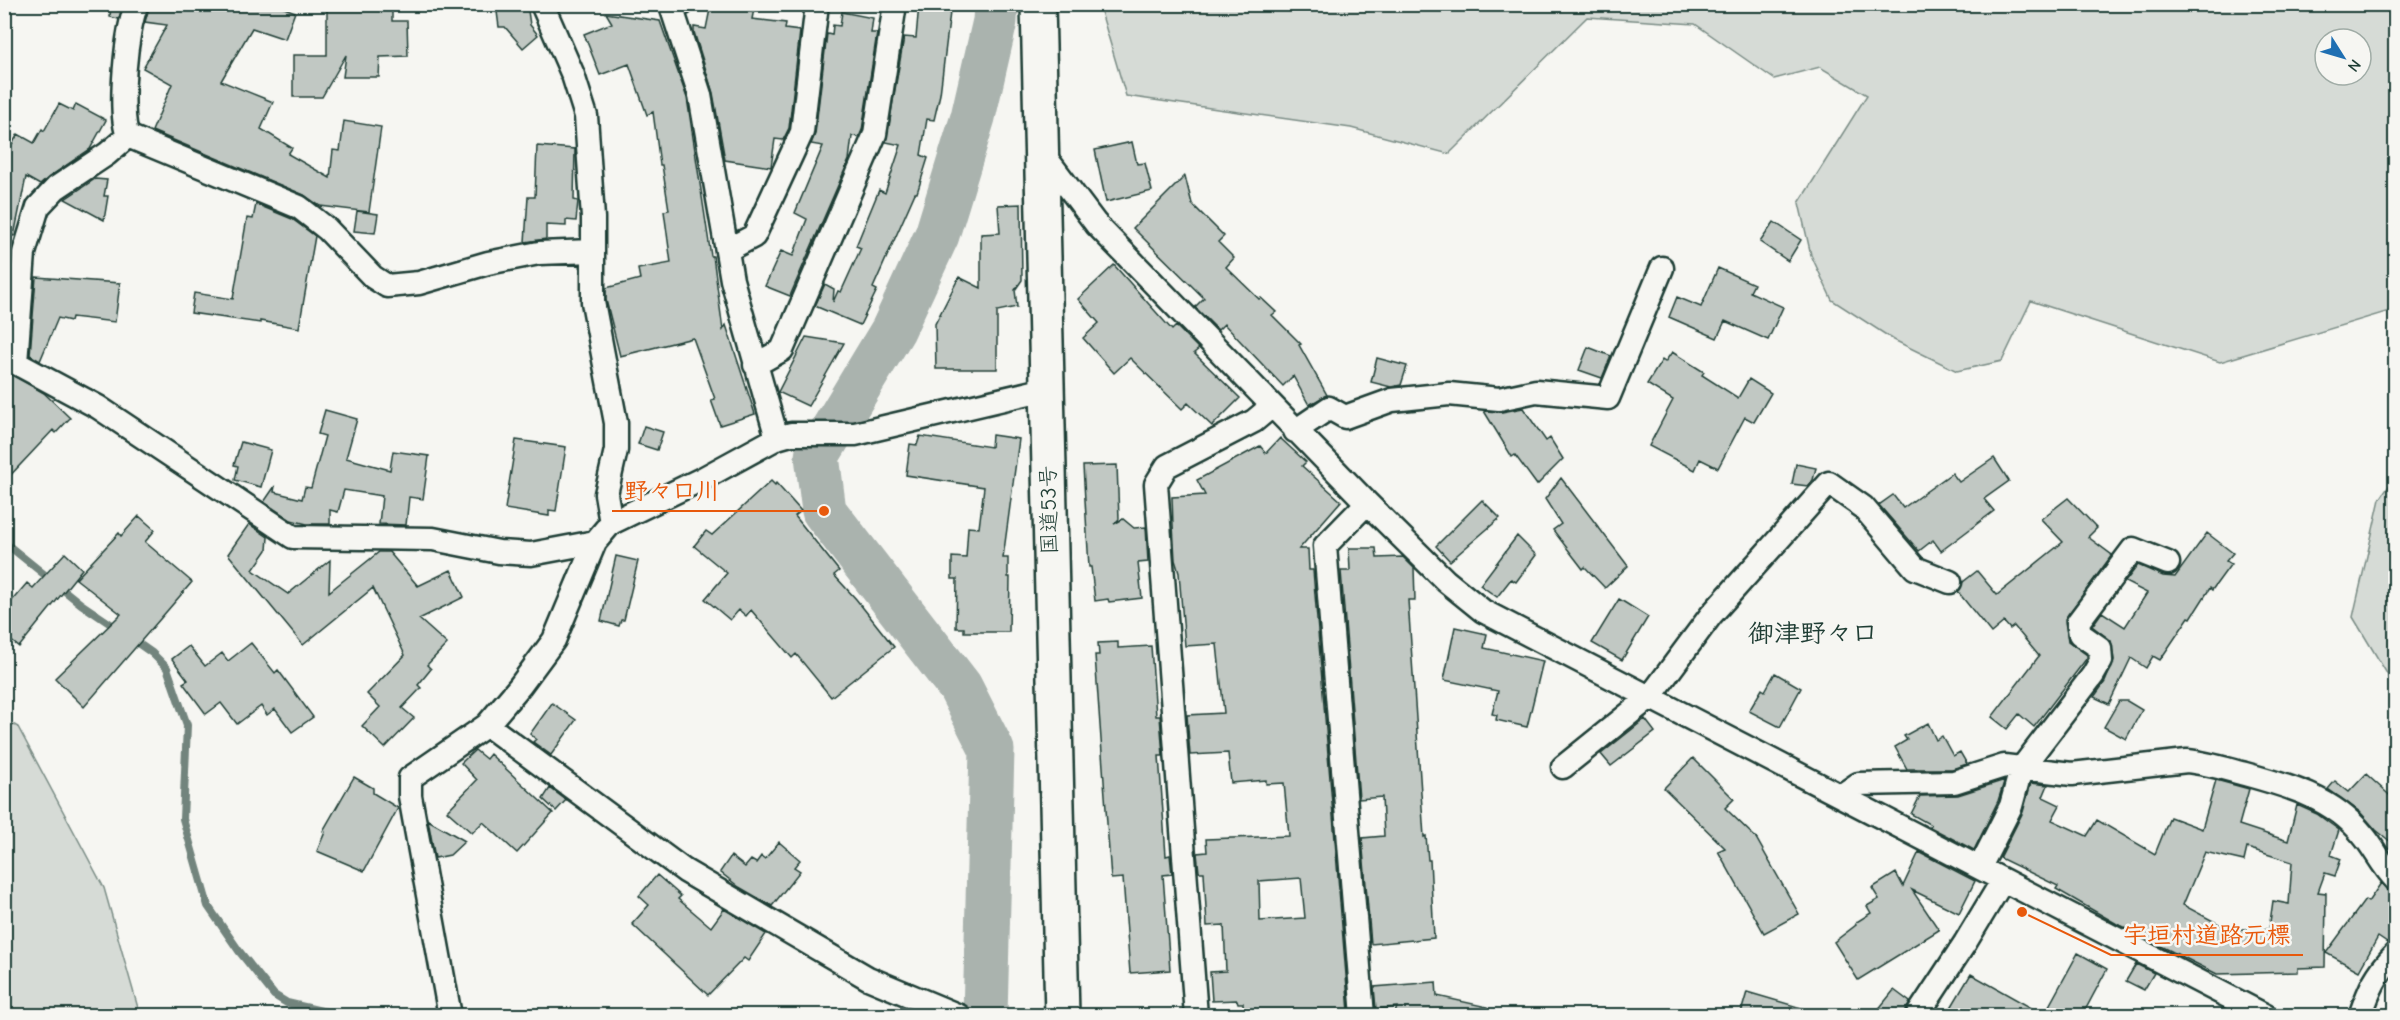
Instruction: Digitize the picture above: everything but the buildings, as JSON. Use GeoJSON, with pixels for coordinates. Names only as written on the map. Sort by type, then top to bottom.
{"type":"FeatureCollection","features":[{"type":"Feature","properties":{"kind":"highway","name":"国道53号"},"geometry":{"type":"LineString","coordinates":[[1038,4],[1062,1016]]}},
{"type":"Feature","properties":{"kind":"street"},"geometry":{"type":"LineString","coordinates":[[137,4],[123,77],[124,126],[128,136],[299,207],[327,228],[373,277],[387,286],[419,283],[488,263],[539,253],[593,251]]}},
{"type":"Feature","properties":{"kind":"street"},"geometry":{"type":"LineString","coordinates":[[543,4],[573,75],[586,116],[593,218],[593,302],[616,423],[616,450],[606,494],[611,523]]}},
{"type":"Feature","properties":{"kind":"street"},"geometry":{"type":"LineString","coordinates":[[682,4],[672,9],[700,95],[732,280],[755,365],[784,436]]}},
{"type":"Feature","properties":{"kind":"street"},"geometry":{"type":"LineString","coordinates":[[727,250],[754,236],[802,132],[816,4]]}},
{"type":"Feature","properties":{"kind":"street"},"geometry":{"type":"LineString","coordinates":[[755,365],[782,350],[875,134],[895,4]]}},
{"type":"Feature","properties":{"kind":"street"},"geometry":{"type":"LineString","coordinates":[[128,136],[107,154],[56,188],[38,207],[24,253],[16,363],[98,407],[293,537],[433,539],[499,552],[531,554],[595,542]]}},
{"type":"Feature","properties":{"kind":"street"},"geometry":{"type":"LineString","coordinates":[[1041,151],[1096,224],[1295,431],[1446,581],[1483,611],[2266,1016]]}},
{"type":"Feature","properties":{"kind":"street"},"geometry":{"type":"LineString","coordinates":[[1295,431],[1329,408],[1345,417],[1392,400],[1449,394],[1498,399],[1536,391],[1608,398],[1662,268]]}},
{"type":"Feature","properties":{"kind":"street"},"geometry":{"type":"LineString","coordinates":[[450,1016],[410,796],[410,778],[487,725],[520,686],[554,640],[595,542],[611,523],[784,436],[855,434],[1046,389]]}},
{"type":"Feature","properties":{"kind":"street"},"geometry":{"type":"LineString","coordinates":[[1196,1016],[1156,484],[1167,466],[1254,421],[1272,406]]}},
{"type":"Feature","properties":{"kind":"street"},"geometry":{"type":"LineString","coordinates":[[1563,767],[1650,698],[1711,615],[1829,483],[1863,507],[1915,568],[1950,582]]}},
{"type":"Feature","properties":{"kind":"street"},"geometry":{"type":"LineString","coordinates":[[1363,1016],[1325,546],[1367,502]]}},
{"type":"Feature","properties":{"kind":"street"},"geometry":{"type":"LineString","coordinates":[[1980,867],[2011,806],[2021,769],[2093,675],[2101,661],[2100,648],[2080,634],[2078,622],[2133,549],[2168,563]]}},
{"type":"Feature","properties":{"kind":"street"},"geometry":{"type":"LineString","coordinates":[[487,725],[685,871],[868,978],[959,1016]]}},
{"type":"Feature","properties":{"kind":"street"},"geometry":{"type":"LineString","coordinates":[[1842,795],[1858,784],[1954,782],[2004,766],[2072,774],[2187,761],[2205,763],[2294,787],[2318,799],[2349,821],[2396,880]]}},
{"type":"Feature","properties":{"kind":"street"},"geometry":{"type":"LineString","coordinates":[[1917,1016],[2003,880]]}},
{"type":"Feature","properties":{"kind":"street"},"geometry":{"type":"LineString","coordinates":[[2360,1016],[2379,971],[2396,953]]}},
{"type":"Feature","properties":{"kind":"shaded area"},"geometry":{"type":"Polygon","coordinates":[[[1099,5],[2395,5],[2395,317],[2389,311],[2220,362],[2031,301],[2002,361],[1957,371],[1894,340],[1832,300],[1811,255],[1799,203],[1867,95],[1820,67],[1774,79],[1695,24],[1587,17],[1449,154],[1351,128],[1126,96],[1099,5]]]}},
{"type":"Feature","properties":{"kind":"shaded area"},"geometry":{"type":"Polygon","coordinates":[[[2395,477],[2395,687],[2353,617],[2380,499],[2395,477]]]}},
{"type":"Feature","properties":{"kind":"shaded area"},"geometry":{"type":"Polygon","coordinates":[[[4,719],[18,727],[104,888],[140,1015],[5,1015],[4,719]]]}},
{"type":"Feature","properties":{"kind":"waterway"},"geometry":{"type":"LineString","coordinates":[[985,1016],[992,750],[960,687],[824,511],[817,456],[893,330],[937,235],[973,117],[995,21],[996,4]]}},
{"type":"Feature","properties":{"kind":"waterway"},"geometry":{"type":"LineString","coordinates":[[4,542],[81,604],[118,629]]}},
{"type":"Feature","properties":{"kind":"waterway"},"geometry":{"type":"LineString","coordinates":[[132,639],[152,653],[167,668],[187,725],[183,819],[208,906],[239,951],[274,995],[287,1003],[326,1012],[329,1016]]}},
{"type":"Feature","properties":{"kind":"place","name":"野々口川"},"geometry":{"type":"Point","coordinates":[824,511]}},
{"type":"Feature","properties":{"kind":"place","name":"宇垣村道路元標"},"geometry":{"type":"Point","coordinates":[2022,912]}},
{"type":"Feature","properties":{"kind":"district","name":"御津野々口"},"geometry":{"type":"Point","coordinates":[1813,634]}}]}
